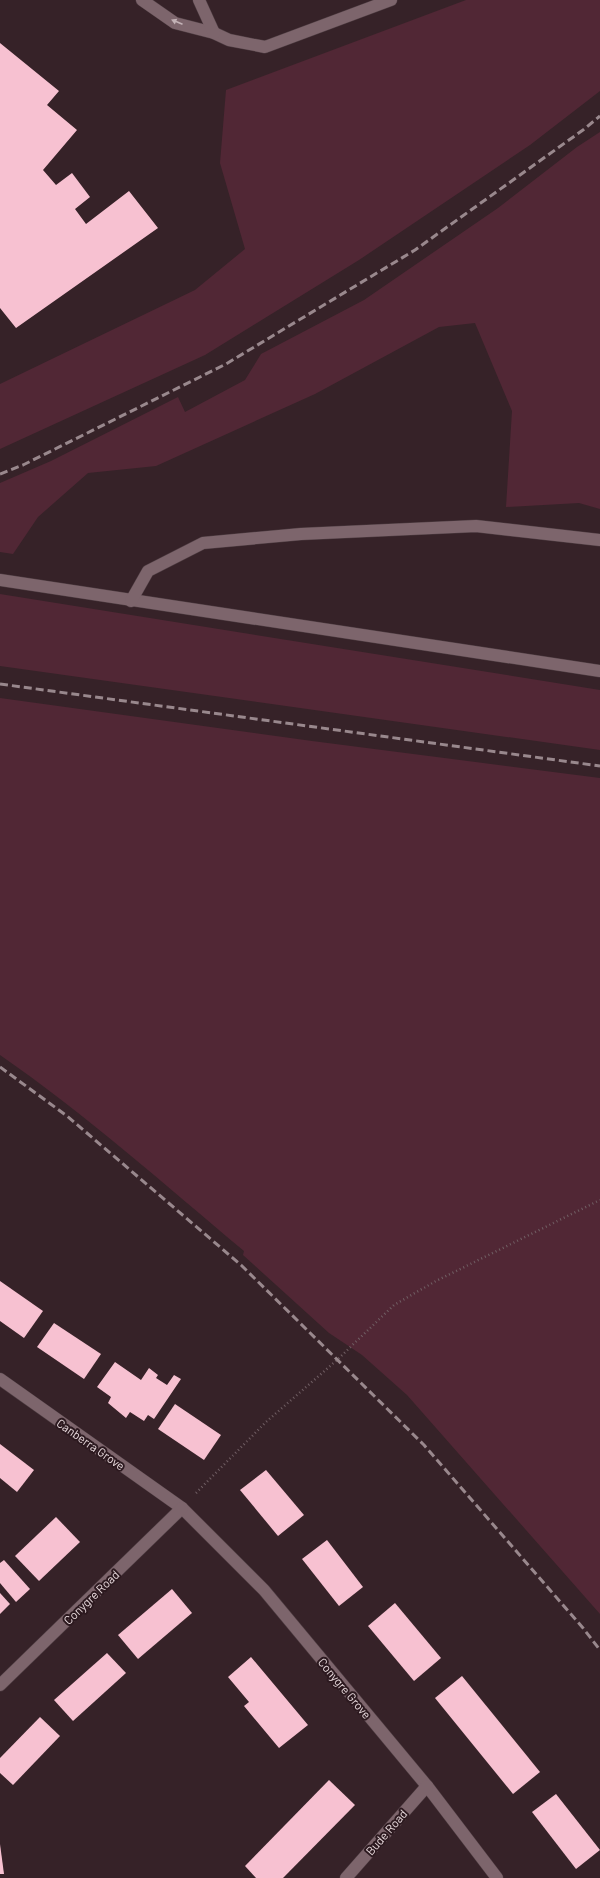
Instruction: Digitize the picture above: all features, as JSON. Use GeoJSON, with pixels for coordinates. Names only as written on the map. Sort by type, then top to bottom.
{"type":"FeatureCollection","features":[{"type":"Feature","properties":{"kind":"street"},"geometry":{"type":"LineString","coordinates":[[142,0],[175,23],[214,33],[229,40],[265,47],[391,0]]}},
{"type":"Feature","properties":{"kind":"street"},"geometry":{"type":"LineString","coordinates":[[199,0],[214,33]]}},
{"type":"Feature","properties":{"kind":"street"},"geometry":{"type":"LineString","coordinates":[[131,601],[148,571],[203,543],[301,534],[476,526],[600,540]]}},
{"type":"Feature","properties":{"kind":"street"},"geometry":{"type":"LineString","coordinates":[[0,580],[600,671]]}},
{"type":"Feature","properties":{"kind":"street","name":"Canberra Grove"},"geometry":{"type":"LineString","coordinates":[[0,1379],[182,1508]]}},
{"type":"Feature","properties":{"kind":"street","name":"Conygre Road"},"geometry":{"type":"LineString","coordinates":[[0,1685],[182,1508]]}},
{"type":"Feature","properties":{"kind":"street","name":"Conygre Grove"},"geometry":{"type":"LineString","coordinates":[[182,1508],[264,1590],[427,1786],[497,1878]]}},
{"type":"Feature","properties":{"kind":"street","name":"Bude Road"},"geometry":{"type":"LineString","coordinates":[[346,1878],[427,1786]]}},
{"type":"Feature","properties":{"kind":"path"},"geometry":{"type":"LineString","coordinates":[[182,1508],[266,1422],[337,1360],[394,1305],[436,1281],[600,1200]]}},
{"type":"Feature","properties":{"kind":"shaded area"},"geometry":{"type":"Polygon","coordinates":[[[466,0],[600,0],[600,91],[530,145],[359,260],[205,355],[0,449],[0,384],[195,290],[245,249],[220,163],[226,90],[466,0]]]}},
{"type":"Feature","properties":{"kind":"shaded area"},"geometry":{"type":"Polygon","coordinates":[[[600,132],[600,509],[579,503],[506,507],[512,411],[475,323],[439,327],[315,394],[156,466],[88,473],[38,517],[13,554],[0,552],[0,483],[51,461],[178,397],[185,412],[245,380],[261,354],[364,300],[498,208],[577,147],[600,132]]]}},
{"type":"Feature","properties":{"kind":"shaded area"},"geometry":{"type":"Polygon","coordinates":[[[0,594],[600,690],[600,750],[0,666],[0,594]]]}},
{"type":"Feature","properties":{"kind":"shaded area"},"geometry":{"type":"Polygon","coordinates":[[[0,698],[312,741],[600,778],[600,1614],[407,1395],[362,1355],[329,1333],[243,1255],[244,1251],[154,1175],[63,1101],[0,1055],[0,698]]]}},
{"type":"Feature","properties":{"kind":"building"},"geometry":{"type":"Polygon","coordinates":[[[0,43],[59,91],[47,105],[77,130],[43,170],[56,185],[72,173],[90,197],[75,209],[86,224],[129,191],[158,228],[16,328],[0,308],[0,43]]]}},
{"type":"Feature","properties":{"kind":"building"},"geometry":{"type":"Polygon","coordinates":[[[0,1281],[43,1311],[24,1338],[0,1321],[0,1281]]]}},
{"type":"Feature","properties":{"kind":"building"},"geometry":{"type":"Polygon","coordinates":[[[54,1323],[101,1354],[84,1379],[37,1347],[54,1323]]]}},
{"type":"Feature","properties":{"kind":"building"},"geometry":{"type":"Polygon","coordinates":[[[115,1362],[141,1380],[149,1368],[158,1375],[156,1378],[167,1385],[174,1375],[181,1379],[154,1419],[148,1415],[144,1421],[130,1412],[126,1418],[108,1403],[111,1397],[97,1387],[115,1362]]]}},
{"type":"Feature","properties":{"kind":"building"},"geometry":{"type":"Polygon","coordinates":[[[175,1404],[221,1435],[204,1460],[158,1429],[175,1404]]]}},
{"type":"Feature","properties":{"kind":"building"},"geometry":{"type":"Polygon","coordinates":[[[0,1444],[34,1470],[17,1492],[0,1478],[0,1444]]]}},
{"type":"Feature","properties":{"kind":"building"},"geometry":{"type":"Polygon","coordinates":[[[266,1470],[304,1515],[278,1536],[240,1490],[266,1470]]]}},
{"type":"Feature","properties":{"kind":"building"},"geometry":{"type":"Polygon","coordinates":[[[56,1517],[80,1542],[39,1581],[15,1556],[56,1517]]]}},
{"type":"Feature","properties":{"kind":"building"},"geometry":{"type":"Polygon","coordinates":[[[327,1540],[363,1587],[339,1606],[302,1559],[327,1540]]]}},
{"type":"Feature","properties":{"kind":"building"},"geometry":{"type":"Polygon","coordinates":[[[4,1560],[30,1589],[16,1602],[0,1583],[0,1563],[4,1560]]]}},
{"type":"Feature","properties":{"kind":"building"},"geometry":{"type":"Polygon","coordinates":[[[172,1589],[192,1613],[138,1659],[118,1635],[172,1589]]]}},
{"type":"Feature","properties":{"kind":"building"},"geometry":{"type":"Polygon","coordinates":[[[0,1593],[10,1604],[0,1614],[0,1593]]]}},
{"type":"Feature","properties":{"kind":"building"},"geometry":{"type":"Polygon","coordinates":[[[395,1603],[441,1658],[414,1681],[368,1626],[395,1603]]]}},
{"type":"Feature","properties":{"kind":"building"},"geometry":{"type":"Polygon","coordinates":[[[107,1653],[126,1673],[73,1721],[54,1700],[107,1653]]]}},
{"type":"Feature","properties":{"kind":"building"},"geometry":{"type":"Polygon","coordinates":[[[251,1657],[308,1725],[279,1748],[244,1706],[249,1702],[228,1677],[251,1657]]]}},
{"type":"Feature","properties":{"kind":"building"},"geometry":{"type":"Polygon","coordinates":[[[462,1676],[540,1772],[513,1794],[435,1698],[462,1676]]]}},
{"type":"Feature","properties":{"kind":"building"},"geometry":{"type":"Polygon","coordinates":[[[40,1717],[60,1736],[13,1785],[0,1773],[0,1758],[40,1717]]]}},
{"type":"Feature","properties":{"kind":"building"},"geometry":{"type":"Polygon","coordinates":[[[329,1780],[355,1805],[283,1878],[256,1878],[245,1866],[329,1780]]]}},
{"type":"Feature","properties":{"kind":"building"},"geometry":{"type":"Polygon","coordinates":[[[556,1794],[600,1850],[576,1869],[532,1812],[556,1794]]]}},
{"type":"Feature","properties":{"kind":"building"},"geometry":{"type":"Polygon","coordinates":[[[0,1844],[4,1874],[0,1874],[0,1844]]]}},
{"type":"Feature","properties":{"kind":"railway"},"geometry":{"type":"LineString","coordinates":[[0,474],[23,465],[226,364],[415,250],[583,130],[600,116]]}},
{"type":"Feature","properties":{"kind":"railway"},"geometry":{"type":"LineString","coordinates":[[0,684],[600,766]]}},
{"type":"Feature","properties":{"kind":"railway"},"geometry":{"type":"LineString","coordinates":[[0,1067],[67,1116],[241,1265],[424,1445],[583,1628],[600,1650]]}}]}
